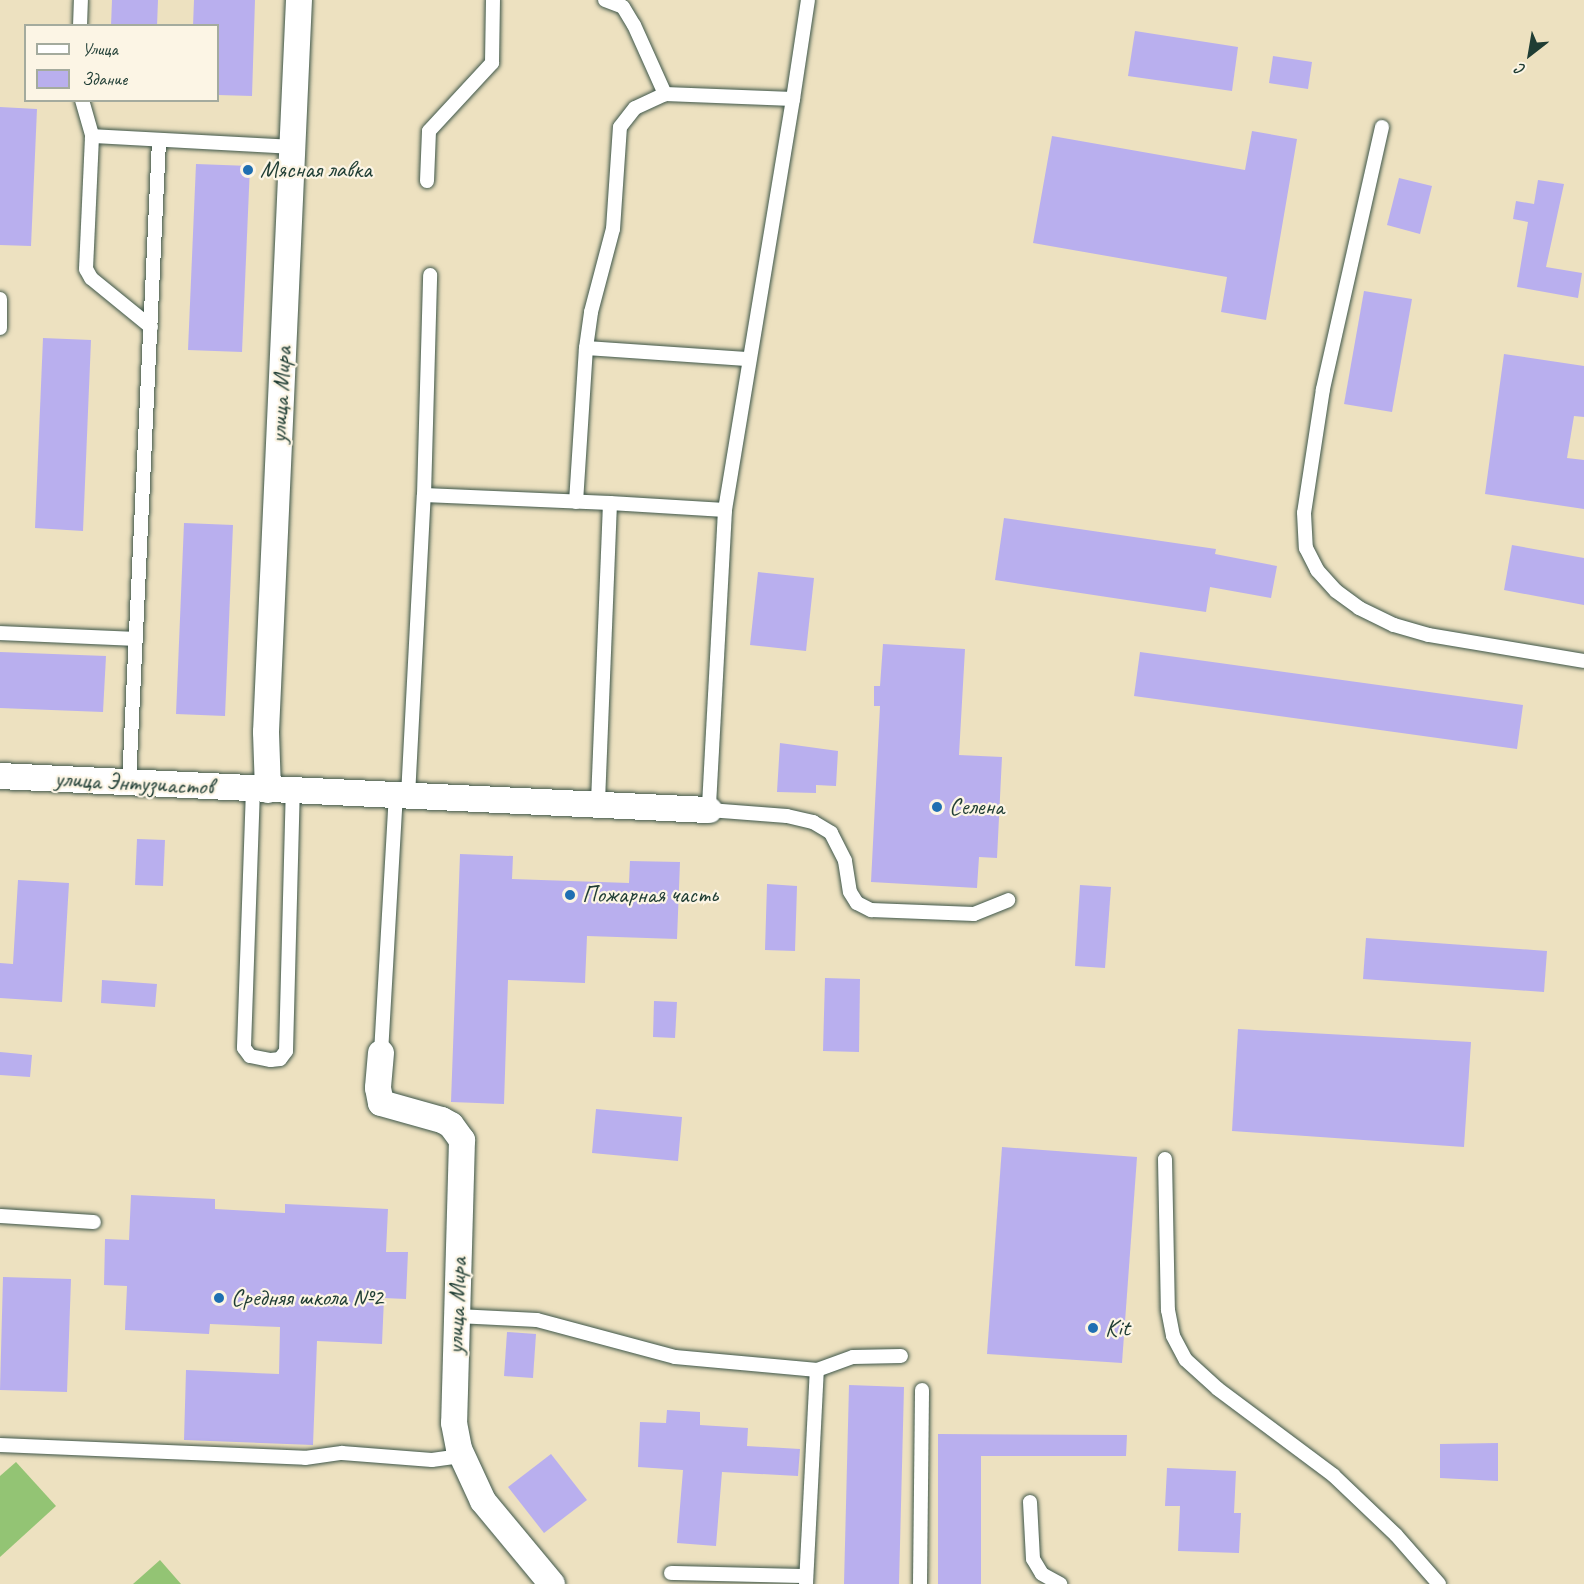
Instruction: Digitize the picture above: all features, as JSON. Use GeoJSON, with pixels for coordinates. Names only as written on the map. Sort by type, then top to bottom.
{"type":"FeatureCollection","features":[{"type":"Feature","properties":{"kind":"street","name":"улица Мира"},"geometry":{"type":"LineString","coordinates":[[271,790],[266,732],[299,0]]}},
{"type":"Feature","properties":{"kind":"street","name":"улица Энтузиастов"},"geometry":{"type":"LineString","coordinates":[[0,776],[709,810]]}},
{"type":"Feature","properties":{"kind":"street","name":"улица Мира"},"geometry":{"type":"LineString","coordinates":[[381,1053],[378,1088],[381,1103],[442,1120],[451,1125],[462,1140],[454,1423],[461,1456],[483,1501],[552,1584]]}},
{"type":"Feature","properties":{"kind":"lane"},"geometry":{"type":"LineString","coordinates":[[80,24],[81,0]]}},
{"type":"Feature","properties":{"kind":"lane"},"geometry":{"type":"LineString","coordinates":[[427,181],[429,131],[492,63],[494,0]]}},
{"type":"Feature","properties":{"kind":"lane"},"geometry":{"type":"LineString","coordinates":[[605,0],[628,4],[665,94]]}},
{"type":"Feature","properties":{"kind":"lane"},"geometry":{"type":"LineString","coordinates":[[808,0],[747,359],[725,510],[709,810],[787,816],[813,822],[831,833],[845,861],[850,892],[857,903],[872,910],[974,914],[1008,900]]}},
{"type":"Feature","properties":{"kind":"lane"},"geometry":{"type":"LineString","coordinates":[[576,502],[586,348],[591,312],[613,229],[620,127],[635,108],[665,94],[793,99]]}},
{"type":"Feature","properties":{"kind":"lane"},"geometry":{"type":"LineString","coordinates":[[83,102],[92,136],[86,269],[91,278],[151,327]]}},
{"type":"Feature","properties":{"kind":"lane"},"geometry":{"type":"LineString","coordinates":[[1382,127],[1323,389],[1304,513],[1306,548],[1317,570],[1336,591],[1359,608],[1394,625],[1429,635],[1584,661]]}},
{"type":"Feature","properties":{"kind":"lane"},"geometry":{"type":"LineString","coordinates":[[92,136],[292,147]]}},
{"type":"Feature","properties":{"kind":"lane"},"geometry":{"type":"LineString","coordinates":[[129,782],[159,140]]}},
{"type":"Feature","properties":{"kind":"lane"},"geometry":{"type":"LineString","coordinates":[[381,1053],[424,495],[430,275]]}},
{"type":"Feature","properties":{"kind":"lane"},"geometry":{"type":"LineString","coordinates":[[0,298],[0,328]]}},
{"type":"Feature","properties":{"kind":"lane"},"geometry":{"type":"LineString","coordinates":[[586,348],[747,359]]}},
{"type":"Feature","properties":{"kind":"lane"},"geometry":{"type":"LineString","coordinates":[[424,495],[725,510]]}},
{"type":"Feature","properties":{"kind":"lane"},"geometry":{"type":"LineString","coordinates":[[598,805],[610,503]]}},
{"type":"Feature","properties":{"kind":"lane"},"geometry":{"type":"LineString","coordinates":[[0,633],[136,639]]}},
{"type":"Feature","properties":{"kind":"lane"},"geometry":{"type":"LineString","coordinates":[[271,790],[286,1051],[280,1059],[271,1060],[250,1056],[244,1048],[271,790]]}},
{"type":"Feature","properties":{"kind":"lane"},"geometry":{"type":"LineString","coordinates":[[1165,1159],[1168,1311],[1173,1336],[1186,1360],[1218,1389],[1333,1475],[1396,1535],[1439,1584]]}},
{"type":"Feature","properties":{"kind":"lane"},"geometry":{"type":"LineString","coordinates":[[0,1216],[94,1222]]}},
{"type":"Feature","properties":{"kind":"lane"},"geometry":{"type":"LineString","coordinates":[[457,1316],[537,1320],[675,1357],[817,1370],[867,1354],[901,1356]]}},
{"type":"Feature","properties":{"kind":"lane"},"geometry":{"type":"LineString","coordinates":[[671,1573],[806,1580],[817,1370]]}},
{"type":"Feature","properties":{"kind":"lane"},"geometry":{"type":"LineString","coordinates":[[920,1584],[922,1390]]}},
{"type":"Feature","properties":{"kind":"lane"},"geometry":{"type":"LineString","coordinates":[[0,1445],[305,1458],[342,1453],[432,1460],[461,1456]]}},
{"type":"Feature","properties":{"kind":"lane"},"geometry":{"type":"LineString","coordinates":[[1030,1502],[1033,1559],[1042,1574],[1060,1584]]}},
{"type":"Feature","properties":{"kind":"green space"},"geometry":{"type":"Polygon","coordinates":[[[16,1462],[56,1506],[0,1557],[0,1476],[16,1462]]]}},
{"type":"Feature","properties":{"kind":"green space"},"geometry":{"type":"Polygon","coordinates":[[[160,1560],[181,1584],[133,1584],[160,1560]]]}},
{"type":"Feature","properties":{"kind":"building"},"geometry":{"type":"Polygon","coordinates":[[[112,0],[158,0],[157,24],[111,24],[112,0]]]}},
{"type":"Feature","properties":{"kind":"building"},"geometry":{"type":"Polygon","coordinates":[[[194,0],[255,0],[252,96],[219,95],[219,24],[193,24],[194,0]]]}},
{"type":"Feature","properties":{"kind":"building"},"geometry":{"type":"Polygon","coordinates":[[[1135,31],[1238,47],[1232,91],[1128,76],[1135,31]]]}},
{"type":"Feature","properties":{"kind":"building"},"geometry":{"type":"Polygon","coordinates":[[[1273,56],[1312,62],[1308,89],[1269,83],[1273,56]]]}},
{"type":"Feature","properties":{"kind":"building"},"geometry":{"type":"Polygon","coordinates":[[[0,107],[37,109],[31,246],[0,245],[0,107]]]}},
{"type":"Feature","properties":{"kind":"building"},"geometry":{"type":"Polygon","coordinates":[[[1252,131],[1297,139],[1266,320],[1221,312],[1227,277],[1033,243],[1052,136],[1245,170],[1252,131]]]}},
{"type":"Feature","properties":{"kind":"building"},"geometry":{"type":"Polygon","coordinates":[[[196,164],[250,166],[242,352],[188,350],[196,164]]]}},
{"type":"Feature","properties":{"kind":"building"},"geometry":{"type":"Polygon","coordinates":[[[1399,178],[1432,186],[1420,234],[1387,225],[1399,178]]]}},
{"type":"Feature","properties":{"kind":"building"},"geometry":{"type":"Polygon","coordinates":[[[1538,180],[1564,184],[1546,267],[1582,273],[1578,298],[1517,287],[1528,222],[1513,219],[1516,201],[1534,204],[1538,180]]]}},
{"type":"Feature","properties":{"kind":"building"},"geometry":{"type":"Polygon","coordinates":[[[1364,291],[1412,299],[1392,412],[1344,404],[1364,291]]]}},
{"type":"Feature","properties":{"kind":"building"},"geometry":{"type":"Polygon","coordinates":[[[43,338],[91,340],[83,531],[35,528],[43,338]]]}},
{"type":"Feature","properties":{"kind":"building"},"geometry":{"type":"Polygon","coordinates":[[[1504,354],[1584,366],[1584,417],[1574,416],[1567,458],[1584,460],[1584,509],[1485,494],[1504,354]]]}},
{"type":"Feature","properties":{"kind":"building"},"geometry":{"type":"Polygon","coordinates":[[[1004,518],[1216,549],[1215,554],[1277,566],[1271,598],[1210,587],[1206,612],[995,580],[1004,518]]]}},
{"type":"Feature","properties":{"kind":"building"},"geometry":{"type":"Polygon","coordinates":[[[184,523],[233,525],[225,716],[176,714],[184,523]]]}},
{"type":"Feature","properties":{"kind":"building"},"geometry":{"type":"Polygon","coordinates":[[[1512,545],[1584,558],[1584,605],[1504,590],[1512,545]]]}},
{"type":"Feature","properties":{"kind":"building"},"geometry":{"type":"Polygon","coordinates":[[[758,572],[814,578],[806,651],[750,645],[758,572]]]}},
{"type":"Feature","properties":{"kind":"building","name":"Селена"},"geometry":{"type":"Polygon","coordinates":[[[883,644],[965,649],[959,755],[1002,757],[997,858],[979,857],[977,888],[871,882],[880,706],[874,706],[874,686],[880,686],[883,644]]]}},
{"type":"Feature","properties":{"kind":"building"},"geometry":{"type":"Polygon","coordinates":[[[0,652],[106,656],[103,712],[0,708],[0,652]]]}},
{"type":"Feature","properties":{"kind":"building"},"geometry":{"type":"Polygon","coordinates":[[[1140,652],[1523,705],[1517,749],[1134,696],[1140,652]]]}},
{"type":"Feature","properties":{"kind":"building"},"geometry":{"type":"Polygon","coordinates":[[[780,743],[838,751],[836,786],[816,785],[816,793],[777,792],[780,743]]]}},
{"type":"Feature","properties":{"kind":"building"},"geometry":{"type":"Polygon","coordinates":[[[137,839],[165,840],[163,886],[135,885],[137,839]]]}},
{"type":"Feature","properties":{"kind":"building"},"geometry":{"type":"Polygon","coordinates":[[[460,854],[513,856],[512,879],[629,883],[630,861],[680,862],[677,939],[587,936],[585,983],[508,980],[504,1104],[451,1102],[460,854]]]}},
{"type":"Feature","properties":{"kind":"building"},"geometry":{"type":"Polygon","coordinates":[[[18,880],[69,883],[62,1002],[0,998],[0,963],[13,964],[18,880]]]}},
{"type":"Feature","properties":{"kind":"building"},"geometry":{"type":"Polygon","coordinates":[[[767,884],[797,886],[795,951],[765,950],[767,884]]]}},
{"type":"Feature","properties":{"kind":"building"},"geometry":{"type":"Polygon","coordinates":[[[1080,885],[1111,887],[1105,968],[1075,966],[1080,885]]]}},
{"type":"Feature","properties":{"kind":"building"},"geometry":{"type":"Polygon","coordinates":[[[1366,938],[1547,951],[1544,992],[1363,979],[1366,938]]]}},
{"type":"Feature","properties":{"kind":"building"},"geometry":{"type":"Polygon","coordinates":[[[825,978],[860,979],[859,1052],[823,1051],[825,978]]]}},
{"type":"Feature","properties":{"kind":"building"},"geometry":{"type":"Polygon","coordinates":[[[102,980],[157,984],[155,1007],[101,1003],[102,980]]]}},
{"type":"Feature","properties":{"kind":"building"},"geometry":{"type":"Polygon","coordinates":[[[654,1001],[677,1002],[675,1038],[653,1037],[654,1001]]]}},
{"type":"Feature","properties":{"kind":"building"},"geometry":{"type":"Polygon","coordinates":[[[1238,1029],[1471,1042],[1464,1147],[1232,1131],[1238,1029]]]}},
{"type":"Feature","properties":{"kind":"building"},"geometry":{"type":"Polygon","coordinates":[[[0,1052],[32,1055],[30,1077],[0,1075],[0,1052]]]}},
{"type":"Feature","properties":{"kind":"building"},"geometry":{"type":"Polygon","coordinates":[[[596,1109],[682,1117],[678,1161],[592,1153],[596,1109]]]}},
{"type":"Feature","properties":{"kind":"building"},"geometry":{"type":"Polygon","coordinates":[[[1002,1147],[1137,1157],[1122,1363],[987,1354],[1002,1147]]]}},
{"type":"Feature","properties":{"kind":"building"},"geometry":{"type":"Polygon","coordinates":[[[131,1195],[215,1199],[215,1209],[285,1213],[285,1204],[388,1209],[386,1252],[408,1252],[406,1299],[384,1298],[382,1344],[317,1341],[313,1445],[184,1440],[186,1370],[279,1374],[280,1327],[210,1324],[209,1334],[125,1330],[127,1286],[104,1285],[105,1239],[129,1240],[131,1195]]]}},
{"type":"Feature","properties":{"kind":"building"},"geometry":{"type":"Polygon","coordinates":[[[3,1277],[71,1279],[67,1392],[0,1390],[3,1277]]]}},
{"type":"Feature","properties":{"kind":"building"},"geometry":{"type":"Polygon","coordinates":[[[507,1332],[536,1334],[533,1378],[504,1376],[507,1332]]]}},
{"type":"Feature","properties":{"kind":"building"},"geometry":{"type":"Polygon","coordinates":[[[849,1385],[904,1387],[899,1584],[844,1584],[849,1385]]]}},
{"type":"Feature","properties":{"kind":"building"},"geometry":{"type":"Polygon","coordinates":[[[667,1410],[700,1412],[700,1425],[748,1428],[747,1446],[800,1449],[798,1476],[722,1472],[716,1546],[677,1543],[683,1470],[638,1467],[640,1422],[666,1423],[667,1410]]]}},
{"type":"Feature","properties":{"kind":"building"},"geometry":{"type":"Polygon","coordinates":[[[938,1434],[1127,1435],[1126,1456],[981,1456],[981,1584],[938,1584],[938,1434]]]}},
{"type":"Feature","properties":{"kind":"building"},"geometry":{"type":"Polygon","coordinates":[[[1498,1443],[1498,1481],[1440,1478],[1440,1444],[1498,1443]]]}},
{"type":"Feature","properties":{"kind":"building"},"geometry":{"type":"Polygon","coordinates":[[[551,1454],[587,1500],[544,1533],[508,1487],[551,1454]]]}},
{"type":"Feature","properties":{"kind":"building"},"geometry":{"type":"Polygon","coordinates":[[[1167,1468],[1236,1471],[1234,1513],[1241,1513],[1239,1553],[1178,1551],[1180,1506],[1165,1506],[1167,1468]]]}},
{"type":"Feature","properties":{"kind":"place","name":"Мясная лавка"},"geometry":{"type":"Point","coordinates":[248,170]}},
{"type":"Feature","properties":{"kind":"place","name":"Селена"},"geometry":{"type":"Point","coordinates":[937,807]}},
{"type":"Feature","properties":{"kind":"place","name":"Пожарная часть"},"geometry":{"type":"Point","coordinates":[570,895]}},
{"type":"Feature","properties":{"kind":"place","name":"Средняя школа №2"},"geometry":{"type":"Point","coordinates":[219,1298]}},
{"type":"Feature","properties":{"kind":"place","name":"Kit"},"geometry":{"type":"Point","coordinates":[1093,1328]}}]}
